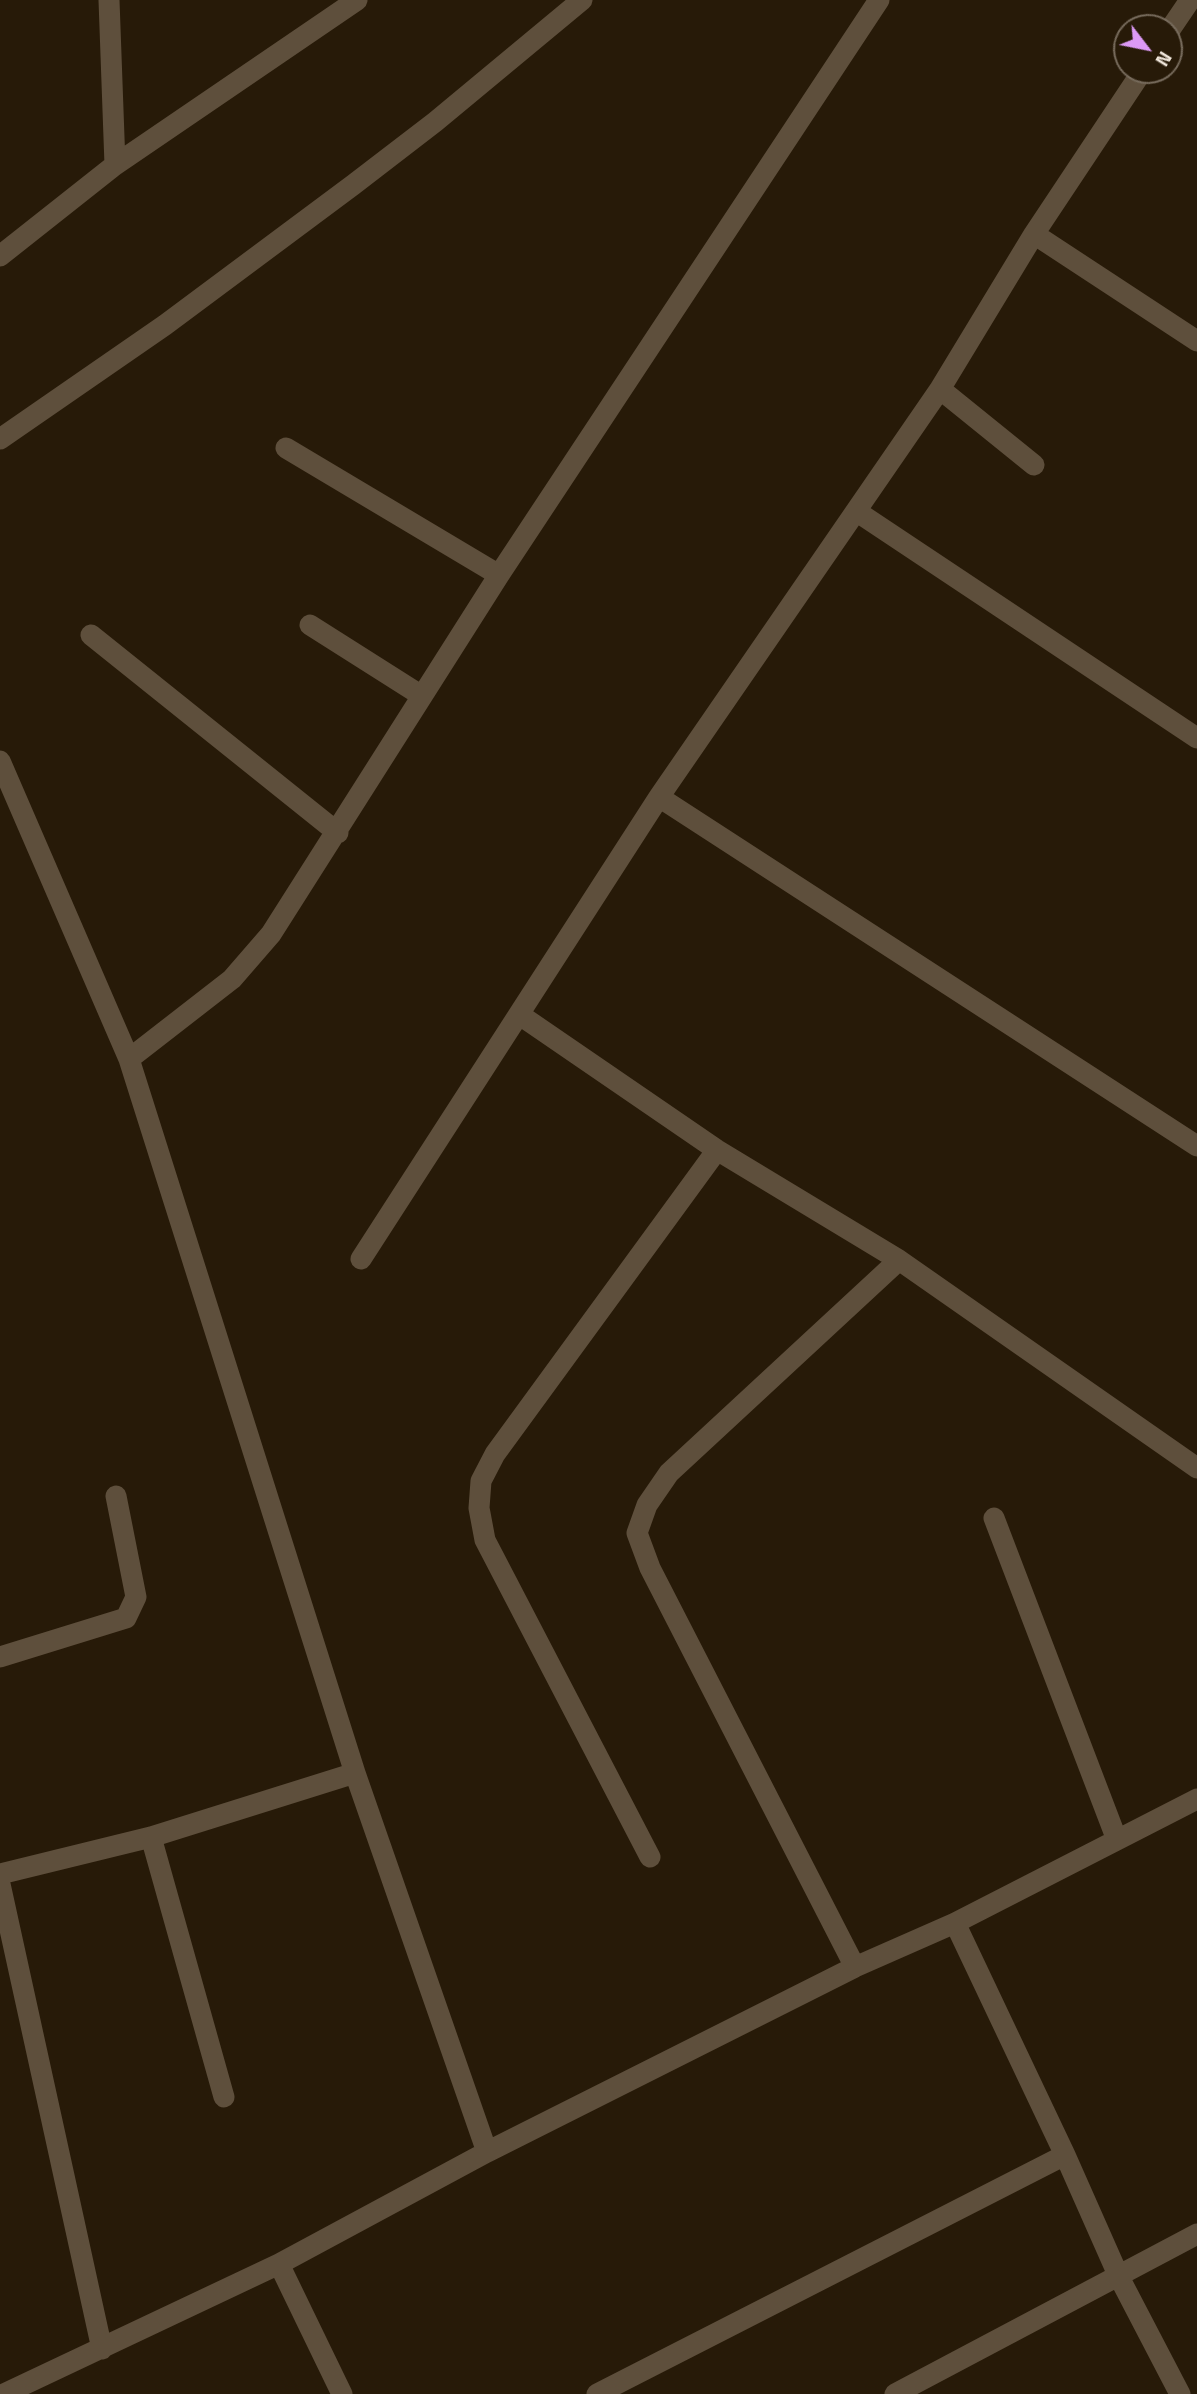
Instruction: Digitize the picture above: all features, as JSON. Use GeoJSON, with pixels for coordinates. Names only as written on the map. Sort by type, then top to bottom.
{"type":"FeatureCollection","features":[{"type":"Feature","properties":{"kind":"street"},"geometry":{"type":"LineString","coordinates":[[109,0],[116,165]]}},
{"type":"Feature","properties":{"kind":"street"},"geometry":{"type":"LineString","coordinates":[[0,439],[164,325],[353,185],[435,122],[582,0]]}},
{"type":"Feature","properties":{"kind":"street"},"geometry":{"type":"LineString","coordinates":[[129,1059],[232,979],[271,934],[499,575],[879,0]]}},
{"type":"Feature","properties":{"kind":"street"},"geometry":{"type":"LineString","coordinates":[[0,256],[116,165],[353,1]]}},
{"type":"Feature","properties":{"kind":"street"},"geometry":{"type":"LineString","coordinates":[[361,1259],[659,797],[940,389],[1034,234],[1134,84]]}},
{"type":"Feature","properties":{"kind":"street"},"geometry":{"type":"LineString","coordinates":[[1034,234],[1197,341]]}},
{"type":"Feature","properties":{"kind":"street"},"geometry":{"type":"LineString","coordinates":[[940,389],[1034,465]]}},
{"type":"Feature","properties":{"kind":"street"},"geometry":{"type":"LineString","coordinates":[[286,447],[499,575]]}},
{"type":"Feature","properties":{"kind":"street"},"geometry":{"type":"LineString","coordinates":[[856,511],[1197,738]]}},
{"type":"Feature","properties":{"kind":"street"},"geometry":{"type":"LineString","coordinates":[[310,625],[422,696]]}},
{"type":"Feature","properties":{"kind":"street"},"geometry":{"type":"LineString","coordinates":[[91,635],[338,832]]}},
{"type":"Feature","properties":{"kind":"street"},"geometry":{"type":"LineString","coordinates":[[0,761],[129,1059],[355,1773],[487,2152]]}},
{"type":"Feature","properties":{"kind":"street"},"geometry":{"type":"LineString","coordinates":[[659,797],[1197,1146]]}},
{"type":"Feature","properties":{"kind":"street"},"geometry":{"type":"LineString","coordinates":[[520,1016],[717,1150],[899,1260],[1197,1468]]}},
{"type":"Feature","properties":{"kind":"street"},"geometry":{"type":"LineString","coordinates":[[650,1857],[485,1540],[479,1508],[481,1481],[495,1454],[717,1150]]}},
{"type":"Feature","properties":{"kind":"street"},"geometry":{"type":"LineString","coordinates":[[855,1967],[650,1568],[637,1533],[647,1505],[669,1473],[899,1260]]}},
{"type":"Feature","properties":{"kind":"street"},"geometry":{"type":"LineString","coordinates":[[0,1657],[126,1618],[136,1597],[116,1496]]}},
{"type":"Feature","properties":{"kind":"street"},"geometry":{"type":"LineString","coordinates":[[993,1518],[1117,1840]]}},
{"type":"Feature","properties":{"kind":"street"},"geometry":{"type":"LineString","coordinates":[[0,1874],[151,1837],[355,1773]]}},
{"type":"Feature","properties":{"kind":"street"},"geometry":{"type":"LineString","coordinates":[[4,2394],[279,2264],[487,2152],[855,1967],[955,1923],[1197,1799]]}},
{"type":"Feature","properties":{"kind":"street"},"geometry":{"type":"LineString","coordinates":[[151,1837],[224,2097]]}},
{"type":"Feature","properties":{"kind":"street"},"geometry":{"type":"LineString","coordinates":[[0,1884],[102,2349]]}},
{"type":"Feature","properties":{"kind":"street"},"geometry":{"type":"LineString","coordinates":[[955,1923],[1065,2155],[1119,2277],[1180,2394]]}},
{"type":"Feature","properties":{"kind":"street"},"geometry":{"type":"LineString","coordinates":[[597,2394],[1065,2155]]}},
{"type":"Feature","properties":{"kind":"street"},"geometry":{"type":"LineString","coordinates":[[895,2394],[1197,2234]]}},
{"type":"Feature","properties":{"kind":"street"},"geometry":{"type":"LineString","coordinates":[[279,2264],[342,2394]]}}]}
